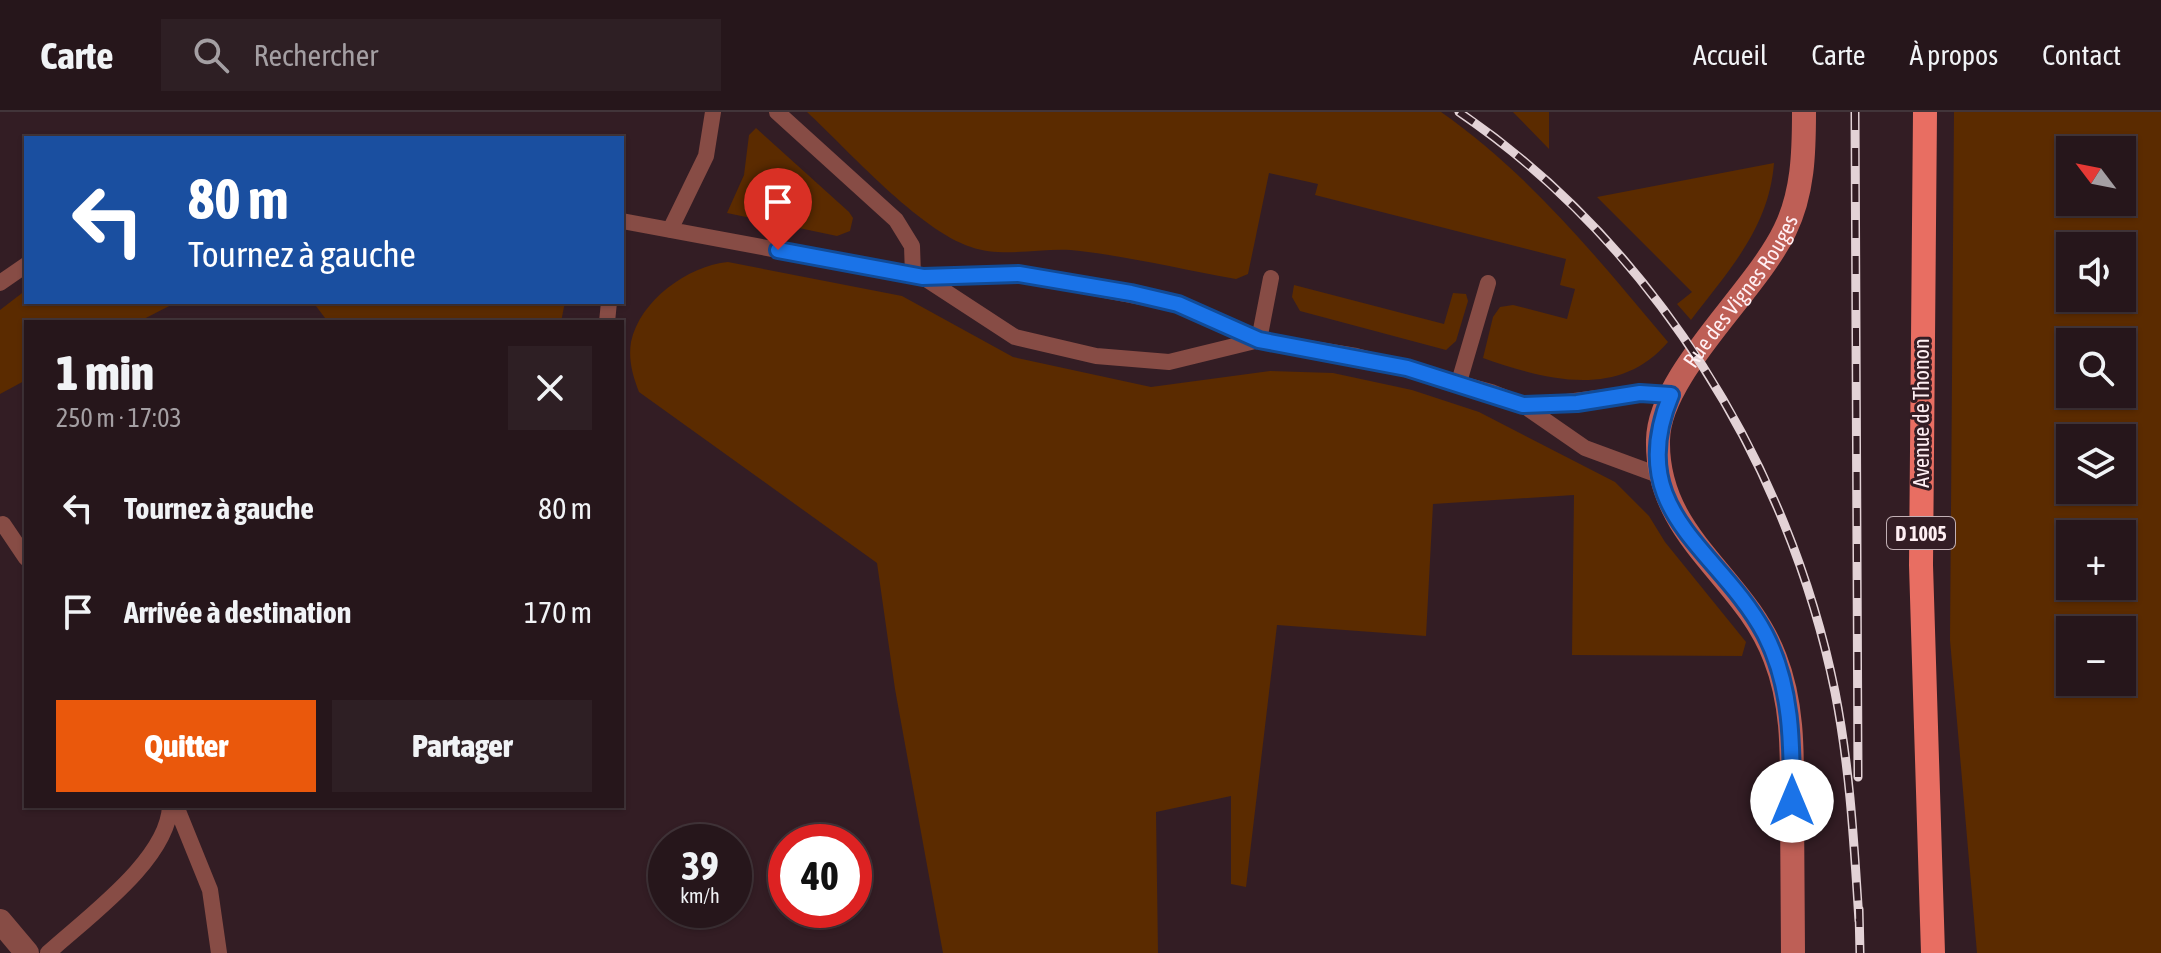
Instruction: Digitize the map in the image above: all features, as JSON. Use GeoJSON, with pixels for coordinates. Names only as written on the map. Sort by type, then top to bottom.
{"type":"FeatureCollection","features":[{"type":"Feature","properties":{"kind":"main road","name":"Avenue de Thonon"},"geometry":{"type":"LineString","coordinates":[[1925,112],[1921,565],[1933,953]]}},
{"type":"Feature","properties":{"kind":"street","name":"Rue des Vignes Rouges"},"geometry":{"type":"LineString","coordinates":[[1793,953],[1791,734],[1780,672],[1752,612],[1676,519],[1661,476],[1658,436],[1671,395],[1696,356],[1763,268],[1786,228],[1804,161],[1804,112]]}},
{"type":"Feature","properties":{"kind":"street"},"geometry":{"type":"LineString","coordinates":[[0,921],[27,953]]}},
{"type":"Feature","properties":{"kind":"lane"},"geometry":{"type":"LineString","coordinates":[[670,230],[706,156],[713,112]]}},
{"type":"Feature","properties":{"kind":"lane"},"geometry":{"type":"LineString","coordinates":[[777,112],[896,220],[912,246],[918,276],[1015,337],[1096,356],[1169,362],[1259,340]]}},
{"type":"Feature","properties":{"kind":"lane"},"geometry":{"type":"LineString","coordinates":[[624,221],[918,276],[1019,274],[1178,304],[1259,340],[1356,356],[1459,382],[1523,405],[1585,448],[1661,476]]}},
{"type":"Feature","properties":{"kind":"lane"},"geometry":{"type":"LineString","coordinates":[[0,283],[24,266]]}},
{"type":"Feature","properties":{"kind":"lane"},"geometry":{"type":"LineString","coordinates":[[1259,340],[1271,278]]}},
{"type":"Feature","properties":{"kind":"lane"},"geometry":{"type":"LineString","coordinates":[[1459,382],[1488,283]]}},
{"type":"Feature","properties":{"kind":"lane"},"geometry":{"type":"LineString","coordinates":[[1523,405],[1577,403],[1640,393],[1671,395]]}},
{"type":"Feature","properties":{"kind":"lane"},"geometry":{"type":"LineString","coordinates":[[3,524],[24,555]]}},
{"type":"Feature","properties":{"kind":"lane"},"geometry":{"type":"LineString","coordinates":[[48,953],[143,865],[163,836],[170,808]]}},
{"type":"Feature","properties":{"kind":"lane"},"geometry":{"type":"LineString","coordinates":[[177,808],[210,890],[219,953]]}},
{"type":"Feature","properties":{"kind":"shaded area"},"geometry":{"type":"Polygon","coordinates":[[[807,112],[1441,112],[1534,190],[1668,342],[1649,360],[1627,372],[1605,378],[1556,378],[1483,358],[1493,317],[1500,307],[1513,305],[1567,319],[1575,289],[1560,285],[1566,259],[1315,195],[1318,184],[1269,173],[1248,274],[1236,279],[1080,251],[997,252],[971,247],[951,238],[907,207],[807,112]]]}},
{"type":"Feature","properties":{"kind":"shaded area"},"geometry":{"type":"Polygon","coordinates":[[[1513,112],[1549,112],[1549,149],[1513,112]]]}},
{"type":"Feature","properties":{"kind":"shaded area"},"geometry":{"type":"Polygon","coordinates":[[[1954,112],[2161,112],[2161,953],[1977,953],[1950,640],[1954,112]]]}},
{"type":"Feature","properties":{"kind":"shaded area"},"geometry":{"type":"Polygon","coordinates":[[[756,128],[849,212],[853,218],[850,231],[837,236],[727,213],[744,175],[749,135],[756,128]]]}},
{"type":"Feature","properties":{"kind":"shaded area"},"geometry":{"type":"Polygon","coordinates":[[[1774,163],[1771,186],[1756,228],[1733,265],[1691,320],[1677,304],[1692,292],[1597,197],[1774,163]]]}},
{"type":"Feature","properties":{"kind":"shaded area"},"geometry":{"type":"Polygon","coordinates":[[[728,262],[902,296],[1013,357],[1151,387],[1270,371],[1333,373],[1412,390],[1479,412],[1615,482],[1649,516],[1665,542],[1746,642],[1742,656],[1572,655],[1574,495],[1433,504],[1426,636],[1277,625],[1246,887],[1231,884],[1231,796],[1156,812],[1158,953],[943,953],[895,689],[877,563],[639,392],[635,380],[630,349],[644,312],[682,278],[697,270],[728,262]]]}},
{"type":"Feature","properties":{"kind":"shaded area"},"geometry":{"type":"Polygon","coordinates":[[[1294,285],[1444,324],[1453,293],[1466,294],[1468,301],[1456,341],[1446,350],[1300,311],[1292,297],[1294,285]]]}},
{"type":"Feature","properties":{"kind":"shaded area"},"geometry":{"type":"Polygon","coordinates":[[[24,292],[24,304],[173,304],[142,320],[24,320],[24,381],[0,394],[0,310],[24,292]]]}},
{"type":"Feature","properties":{"kind":"shaded area"},"geometry":{"type":"Polygon","coordinates":[[[314,304],[565,304],[561,320],[326,320],[314,304]]]}},
{"type":"Feature","properties":{"kind":"railway"},"geometry":{"type":"LineString","coordinates":[[1459,112],[1529,165],[1593,226],[1651,293],[1702,366],[1747,443],[1784,524],[1814,607],[1835,692],[1848,778],[1859,921]]}},
{"type":"Feature","properties":{"kind":"railway"},"geometry":{"type":"LineString","coordinates":[[1855,112],[1858,777]]}},
{"type":"Feature","properties":{"kind":"railway"},"geometry":{"type":"LineString","coordinates":[[1859,909],[1860,953]]}},
{"type":"Feature","properties":{"kind":"route"},"geometry":{"type":"LineString","coordinates":[[778,250],[923,277],[1019,274],[1131,293],[1178,304],[1259,340],[1407,368],[1491,392],[1523,405],[1577,403],[1640,393],[1671,395],[1658,436],[1658,456],[1666,498],[1692,542],[1752,612],[1776,660],[1786,697],[1791,734],[1792,801]]}}]}
